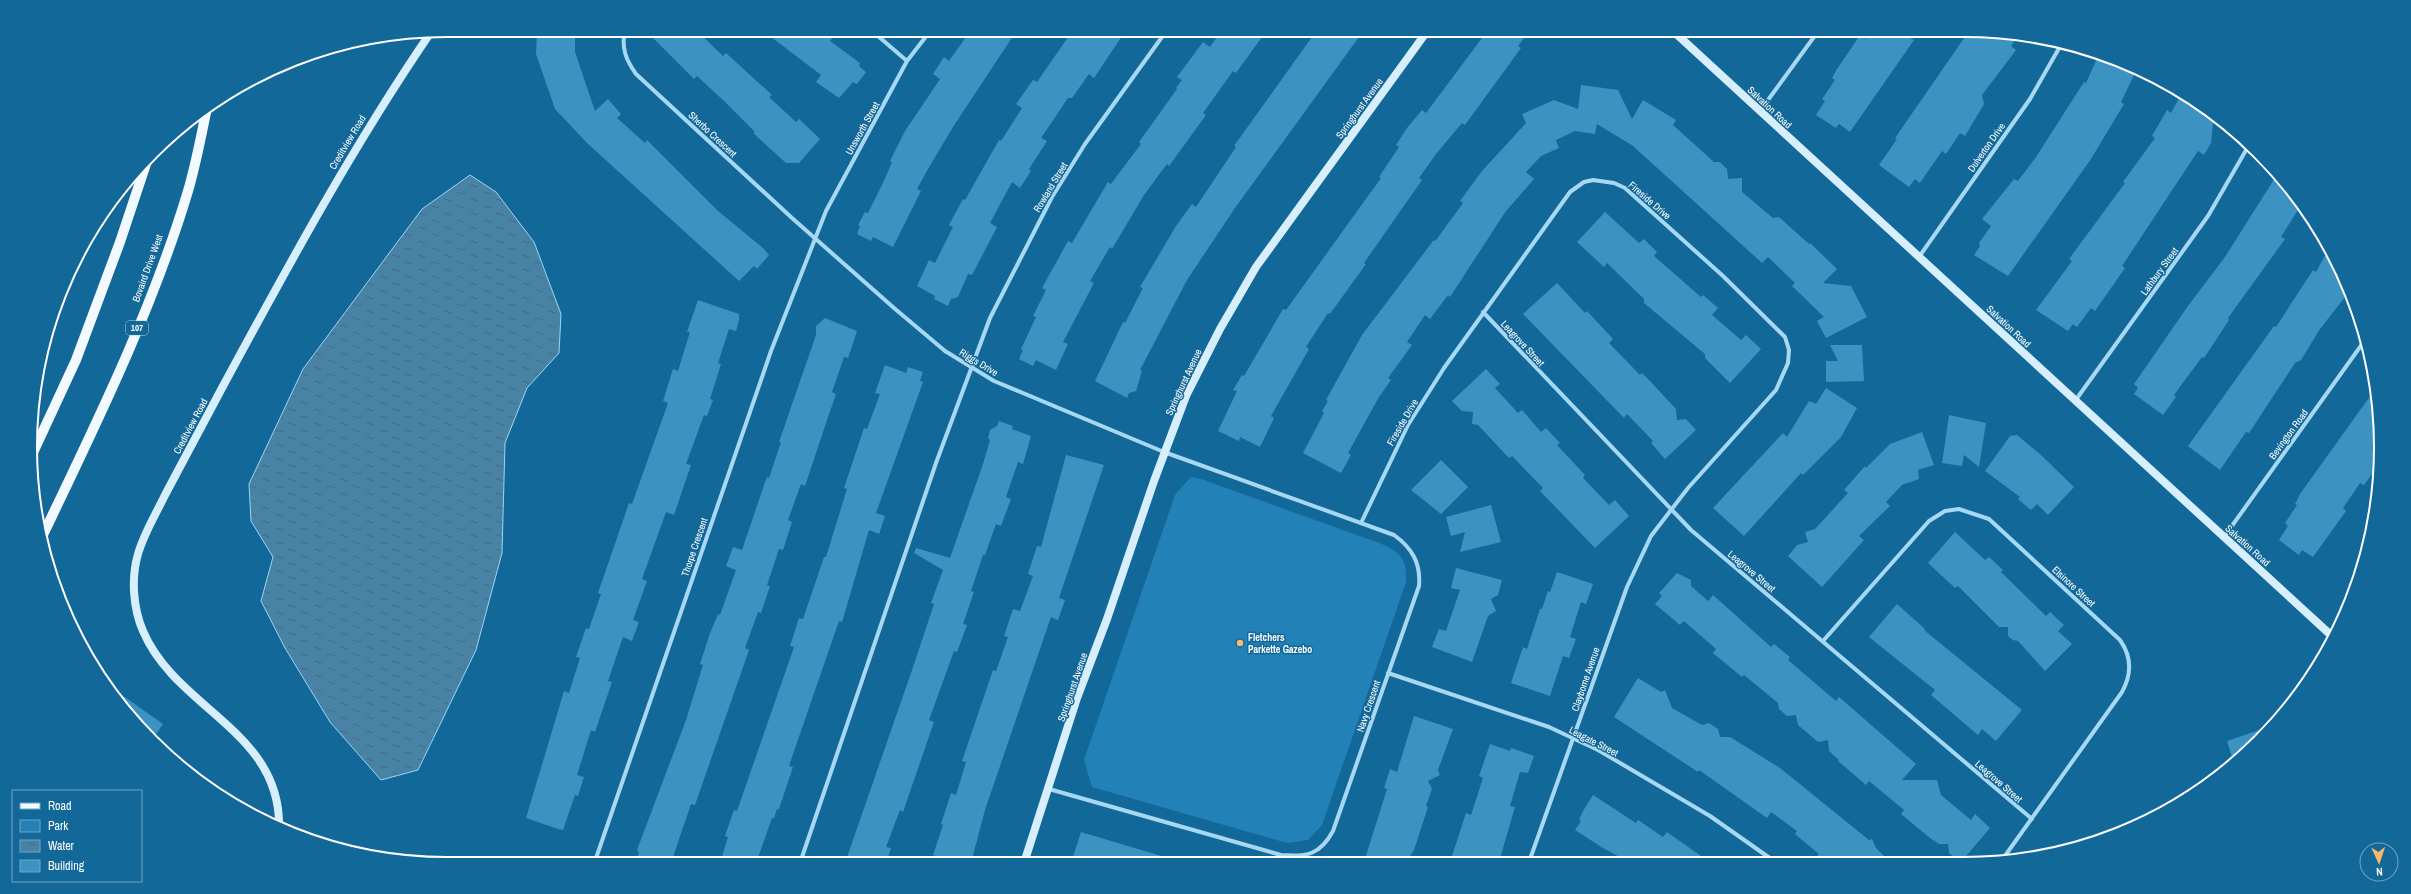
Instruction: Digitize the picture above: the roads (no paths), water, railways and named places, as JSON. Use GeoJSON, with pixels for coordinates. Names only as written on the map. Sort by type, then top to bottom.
{"type":"FeatureCollection","features":[{"type":"Feature","properties":{"kind":"main road","name":"Bovaird Drive West"},"geometry":{"type":"LineString","coordinates":[[46,529],[107,400],[151,294],[188,191],[205,116]]}},
{"type":"Feature","properties":{"kind":"main road"},"geometry":{"type":"LineString","coordinates":[[37,444],[76,360],[120,242],[143,172]]}},
{"type":"Feature","properties":{"kind":"street","name":"Sherbo Crescent"},"geometry":{"type":"LineString","coordinates":[[625,37],[624,50],[627,62],[636,74],[815,238]]}},
{"type":"Feature","properties":{"kind":"street"},"geometry":{"type":"LineString","coordinates":[[879,37],[907,61]]}},
{"type":"Feature","properties":{"kind":"street","name":"Unsworth Street"},"geometry":{"type":"LineString","coordinates":[[815,238],[826,211],[907,61],[925,37]]}},
{"type":"Feature","properties":{"kind":"street","name":"Rowland Street"},"geometry":{"type":"LineString","coordinates":[[970,367],[990,318],[1052,197],[1085,144],[1162,37]]}},
{"type":"Feature","properties":{"kind":"street","name":"Springhurst Avenue"},"geometry":{"type":"LineString","coordinates":[[1049,789],[1077,698],[1107,619],[1164,452],[1190,389],[1220,329],[1256,267],[1423,37]]}},
{"type":"Feature","properties":{"kind":"street","name":"Salvation Road"},"geometry":{"type":"LineString","coordinates":[[1680,37],[2329,633]]}},
{"type":"Feature","properties":{"kind":"street"},"geometry":{"type":"LineString","coordinates":[[1760,111],[1814,37]]}},
{"type":"Feature","properties":{"kind":"street","name":"Creditview Road"},"geometry":{"type":"LineString","coordinates":[[279,821],[278,802],[267,770],[254,753],[165,666],[148,640],[140,622],[136,602],[134,581],[137,556],[150,525],[186,456],[317,213],[376,115],[427,38]]}},
{"type":"Feature","properties":{"kind":"street","name":"Dulverton Drive"},"geometry":{"type":"LineString","coordinates":[[1919,257],[2030,99],[2059,48]]}},
{"type":"Feature","properties":{"kind":"street","name":"Lathbury Street"},"geometry":{"type":"LineString","coordinates":[[2075,401],[2208,216],[2246,150]]}},
{"type":"Feature","properties":{"kind":"street","name":"Fireside Drive"},"geometry":{"type":"LineString","coordinates":[[1361,523],[1408,425],[1444,368],[1570,192],[1584,182],[1604,180],[1625,188],[1777,329],[1785,337],[1789,350],[1786,370],[1776,390],[1709,464],[1671,510]]}},
{"type":"Feature","properties":{"kind":"street","name":"Riggs Drive"},"geometry":{"type":"LineString","coordinates":[[815,238],[946,351],[970,367],[994,381],[1164,452]]}},
{"type":"Feature","properties":{"kind":"street","name":"Thorpe Crescent"},"geometry":{"type":"LineString","coordinates":[[596,857],[771,351],[815,238]]}},
{"type":"Feature","properties":{"kind":"street","name":"Leagrove Street"},"geometry":{"type":"LineString","coordinates":[[1484,312],[1691,530],[2032,819]]}},
{"type":"Feature","properties":{"kind":"street","name":"Bevington Road"},"geometry":{"type":"LineString","coordinates":[[2224,537],[2361,346]]}},
{"type":"Feature","properties":{"kind":"street"},"geometry":{"type":"LineString","coordinates":[[802,857],[970,367]]}},
{"type":"Feature","properties":{"kind":"street","name":"Navy Crescent"},"geometry":{"type":"LineString","coordinates":[[1049,789],[1281,855],[1300,856],[1318,851],[1327,842],[1333,831],[1419,586],[1419,570],[1414,556],[1406,543],[1394,535],[1164,452]]}},
{"type":"Feature","properties":{"kind":"street","name":"Elsinore Street"},"geometry":{"type":"LineString","coordinates":[[1823,641],[1929,521],[1945,511],[1959,509],[1989,519],[2120,640],[2129,656],[2129,676],[2122,692],[2006,854]]}},
{"type":"Feature","properties":{"kind":"street","name":"Clayborne Avenue"},"geometry":{"type":"LineString","coordinates":[[1532,857],[1572,738],[1627,587],[1651,536],[1671,510]]}},
{"type":"Feature","properties":{"kind":"street","name":"Leagate Street"},"geometry":{"type":"LineString","coordinates":[[1388,673],[1549,727],[1598,750],[1710,816],[1768,857]]}},
{"type":"Feature","properties":{"kind":"street"},"geometry":{"type":"LineString","coordinates":[[1026,857],[1049,789]]}},
{"type":"Feature","properties":{"kind":"water"},"geometry":{"type":"Polygon","coordinates":[[[470,175],[496,192],[534,242],[561,314],[559,353],[527,388],[505,443],[502,553],[476,650],[418,770],[381,780],[330,722],[285,648],[261,601],[273,557],[251,521],[249,484],[303,369],[422,209],[470,175]]]}},
{"type":"Feature","properties":{"kind":"place","name":"Fletchers Parkette Gazebo"},"geometry":{"type":"Point","coordinates":[1240,643]}}]}
